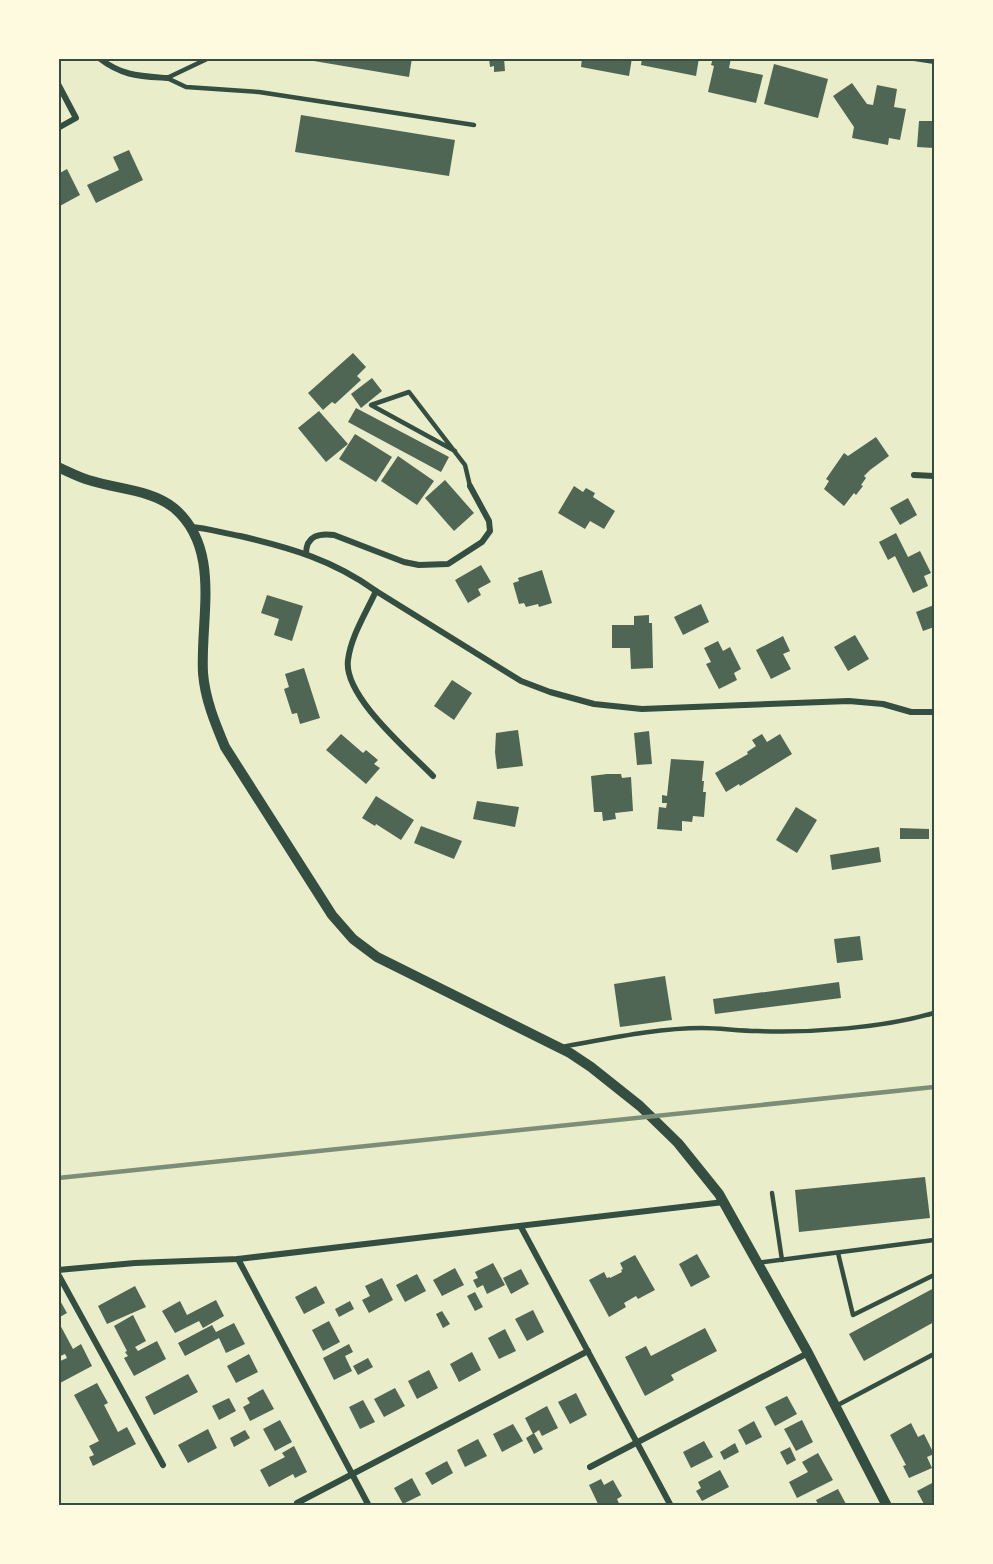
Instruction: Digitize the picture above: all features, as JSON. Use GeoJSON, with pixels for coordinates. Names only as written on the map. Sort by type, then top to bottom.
{"type":"FeatureCollection","features":[{"type":"Feature","properties":{"kind":"street"},"geometry":{"type":"LineString","coordinates":[[99,58],[121,73],[168,78]]}},
{"type":"Feature","properties":{"kind":"street"},"geometry":{"type":"LineString","coordinates":[[914,58],[934,61]]}},
{"type":"Feature","properties":{"kind":"street"},"geometry":{"type":"LineString","coordinates":[[58,84],[76,118],[58,128]]}},
{"type":"Feature","properties":{"kind":"street"},"geometry":{"type":"LineString","coordinates":[[58,467],[91,481],[159,499],[174,508],[189,527],[200,547],[206,573],[202,641],[203,674],[213,718],[225,747],[332,915],[353,939],[377,957],[559,1047],[591,1067],[640,1107],[678,1143],[724,1202],[808,1353],[887,1506]]}},
{"type":"Feature","properties":{"kind":"street"},"geometry":{"type":"LineString","coordinates":[[915,475],[934,476]]}},
{"type":"Feature","properties":{"kind":"street"},"geometry":{"type":"LineString","coordinates":[[306,554],[309,541],[314,536],[322,534],[341,537],[404,562],[419,565],[448,564],[482,542],[490,531],[489,521],[470,486]]}},
{"type":"Feature","properties":{"kind":"street"},"geometry":{"type":"LineString","coordinates":[[189,527],[212,528],[328,562],[356,577],[521,681],[594,704],[642,709],[849,701],[883,704],[911,712],[934,711]]}},
{"type":"Feature","properties":{"kind":"street"},"geometry":{"type":"LineString","coordinates":[[376,591],[351,647],[348,660],[349,678],[369,710],[434,776]]}},
{"type":"Feature","properties":{"kind":"street"},"geometry":{"type":"LineString","coordinates":[[164,1465],[58,1272],[135,1263],[238,1259],[724,1202]]}},
{"type":"Feature","properties":{"kind":"street"},"geometry":{"type":"LineString","coordinates":[[521,1227],[671,1506]]}},
{"type":"Feature","properties":{"kind":"street"},"geometry":{"type":"LineString","coordinates":[[238,1259],[369,1506]]}},
{"type":"Feature","properties":{"kind":"street"},"geometry":{"type":"LineString","coordinates":[[297,1503],[588,1351]]}},
{"type":"Feature","properties":{"kind":"street"},"geometry":{"type":"LineString","coordinates":[[590,1467],[808,1353]]}},
{"type":"Feature","properties":{"kind":"lane"},"geometry":{"type":"LineString","coordinates":[[168,78],[209,58]]}},
{"type":"Feature","properties":{"kind":"lane"},"geometry":{"type":"LineString","coordinates":[[168,78],[186,87],[259,92],[474,124]]}},
{"type":"Feature","properties":{"kind":"lane"},"geometry":{"type":"LineString","coordinates":[[455,451],[371,405],[410,392],[455,451],[465,465],[470,486]]}},
{"type":"Feature","properties":{"kind":"lane"},"geometry":{"type":"LineString","coordinates":[[559,1047],[627,1036],[701,1028],[816,1031],[916,1018],[934,1013]]}},
{"type":"Feature","properties":{"kind":"lane"},"geometry":{"type":"LineString","coordinates":[[772,1193],[782,1260]]}},
{"type":"Feature","properties":{"kind":"lane"},"geometry":{"type":"LineString","coordinates":[[757,1263],[934,1240]]}},
{"type":"Feature","properties":{"kind":"lane"},"geometry":{"type":"LineString","coordinates":[[838,1252],[853,1315],[934,1275]]}},
{"type":"Feature","properties":{"kind":"lane"},"geometry":{"type":"LineString","coordinates":[[836,1406],[934,1354]]}},
{"type":"Feature","properties":{"kind":"building"},"geometry":{"type":"Polygon","coordinates":[[[296,58],[412,58],[409,77],[296,58]]]}},
{"type":"Feature","properties":{"kind":"building"},"geometry":{"type":"Polygon","coordinates":[[[489,58],[504,58],[505,71],[494,72],[494,66],[490,67],[489,58]]]}},
{"type":"Feature","properties":{"kind":"building"},"geometry":{"type":"Polygon","coordinates":[[[582,58],[632,58],[629,76],[581,67],[582,58]]]}},
{"type":"Feature","properties":{"kind":"building"},"geometry":{"type":"Polygon","coordinates":[[[642,58],[699,58],[696,76],[641,65],[642,58]]]}},
{"type":"Feature","properties":{"kind":"building"},"geometry":{"type":"Polygon","coordinates":[[[713,58],[731,58],[729,68],[763,75],[756,103],[708,92],[714,66],[711,65],[713,58]]]}},
{"type":"Feature","properties":{"kind":"building"},"geometry":{"type":"Polygon","coordinates":[[[774,64],[828,79],[818,118],[764,104],[774,64]]]}},
{"type":"Feature","properties":{"kind":"building"},"geometry":{"type":"Polygon","coordinates":[[[852,83],[867,104],[873,105],[877,85],[897,89],[894,107],[906,109],[900,140],[889,138],[888,145],[852,138],[854,127],[833,96],[852,83]]]}},
{"type":"Feature","properties":{"kind":"building"},"geometry":{"type":"Polygon","coordinates":[[[301,115],[455,140],[449,176],[295,152],[301,115]]]}},
{"type":"Feature","properties":{"kind":"building"},"geometry":{"type":"Polygon","coordinates":[[[919,121],[934,121],[934,148],[917,147],[919,121]]]}},
{"type":"Feature","properties":{"kind":"building"},"geometry":{"type":"Polygon","coordinates":[[[129,150],[143,180],[96,203],[87,185],[119,170],[113,157],[129,150]]]}},
{"type":"Feature","properties":{"kind":"building"},"geometry":{"type":"Polygon","coordinates":[[[67,169],[80,195],[58,207],[58,174],[67,169]]]}},
{"type":"Feature","properties":{"kind":"building"},"geometry":{"type":"Polygon","coordinates":[[[353,353],[366,367],[357,376],[361,380],[335,404],[332,402],[323,410],[308,393],[353,353]]]}},
{"type":"Feature","properties":{"kind":"building"},"geometry":{"type":"Polygon","coordinates":[[[372,378],[382,391],[361,408],[351,394],[372,378]]]}},
{"type":"Feature","properties":{"kind":"building"},"geometry":{"type":"Polygon","coordinates":[[[356,408],[449,457],[441,472],[348,422],[356,408]]]}},
{"type":"Feature","properties":{"kind":"building"},"geometry":{"type":"Polygon","coordinates":[[[319,411],[348,444],[326,462],[298,428],[319,411]]]}},
{"type":"Feature","properties":{"kind":"building"},"geometry":{"type":"Polygon","coordinates":[[[355,434],[392,457],[376,482],[339,459],[355,434]]]}},
{"type":"Feature","properties":{"kind":"building"},"geometry":{"type":"Polygon","coordinates":[[[876,437],[889,456],[864,476],[866,478],[861,485],[863,486],[844,506],[824,489],[829,481],[826,479],[844,453],[848,456],[876,437]]]}},
{"type":"Feature","properties":{"kind":"building"},"geometry":{"type":"Polygon","coordinates":[[[398,456],[434,481],[417,505],[381,481],[398,456]]]}},
{"type":"Feature","properties":{"kind":"building"},"geometry":{"type":"Polygon","coordinates":[[[445,480],[474,513],[454,531],[425,498],[445,480]]]}},
{"type":"Feature","properties":{"kind":"building"},"geometry":{"type":"Polygon","coordinates":[[[574,486],[583,492],[586,488],[595,493],[593,497],[615,511],[604,529],[590,521],[585,529],[558,513],[574,486]]]}},
{"type":"Feature","properties":{"kind":"building"},"geometry":{"type":"Polygon","coordinates":[[[908,498],[917,515],[900,525],[890,508],[908,498]]]}},
{"type":"Feature","properties":{"kind":"building"},"geometry":{"type":"Polygon","coordinates":[[[896,533],[908,557],[920,551],[931,573],[924,576],[928,586],[913,593],[895,556],[888,560],[879,542],[896,533]]]}},
{"type":"Feature","properties":{"kind":"building"},"geometry":{"type":"Polygon","coordinates":[[[481,565],[491,582],[478,589],[481,595],[468,603],[455,580],[481,565]]]}},
{"type":"Feature","properties":{"kind":"building"},"geometry":{"type":"Polygon","coordinates":[[[542,570],[552,603],[539,607],[538,604],[526,607],[524,603],[519,604],[513,583],[519,581],[518,578],[542,570]]]}},
{"type":"Feature","properties":{"kind":"building"},"geometry":{"type":"Polygon","coordinates":[[[267,595],[303,606],[292,641],[274,635],[279,619],[261,613],[267,595]]]}},
{"type":"Feature","properties":{"kind":"building"},"geometry":{"type":"Polygon","coordinates":[[[701,604],[709,622],[683,635],[674,617],[701,604]]]}},
{"type":"Feature","properties":{"kind":"building"},"geometry":{"type":"Polygon","coordinates":[[[934,605],[934,627],[923,631],[916,612],[934,605]]]}},
{"type":"Feature","properties":{"kind":"building"},"geometry":{"type":"Polygon","coordinates":[[[649,615],[649,623],[652,623],[653,668],[631,669],[630,648],[612,648],[612,625],[634,625],[634,616],[649,615]]]}},
{"type":"Feature","properties":{"kind":"building"},"geometry":{"type":"Polygon","coordinates":[[[855,635],[869,659],[848,671],[834,647],[855,635]]]}},
{"type":"Feature","properties":{"kind":"building"},"geometry":{"type":"Polygon","coordinates":[[[783,636],[790,651],[783,654],[791,669],[771,679],[756,650],[783,636]]]}},
{"type":"Feature","properties":{"kind":"building"},"geometry":{"type":"Polygon","coordinates":[[[718,641],[723,651],[730,647],[741,669],[734,673],[737,680],[719,689],[706,664],[711,662],[704,648],[718,641]]]}},
{"type":"Feature","properties":{"kind":"building"},"geometry":{"type":"Polygon","coordinates":[[[304,668],[320,718],[300,724],[297,713],[292,714],[284,689],[289,687],[285,674],[304,668]]]}},
{"type":"Feature","properties":{"kind":"building"},"geometry":{"type":"Polygon","coordinates":[[[452,680],[472,693],[454,720],[434,706],[452,680]]]}},
{"type":"Feature","properties":{"kind":"building"},"geometry":{"type":"Polygon","coordinates":[[[518,730],[523,766],[497,769],[496,733],[518,730]]]}},
{"type":"Feature","properties":{"kind":"building"},"geometry":{"type":"Polygon","coordinates":[[[649,731],[652,764],[637,765],[634,733],[649,731]]]}},
{"type":"Feature","properties":{"kind":"building"},"geometry":{"type":"Polygon","coordinates":[[[341,734],[363,753],[366,750],[378,760],[374,764],[380,768],[366,784],[326,750],[341,734]]]}},
{"type":"Feature","properties":{"kind":"building"},"geometry":{"type":"Polygon","coordinates":[[[762,734],[767,742],[780,734],[792,754],[726,792],[715,773],[748,754],[747,752],[756,746],[752,740],[762,734]]]}},
{"type":"Feature","properties":{"kind":"building"},"geometry":{"type":"Polygon","coordinates":[[[671,759],[704,761],[702,781],[704,781],[703,792],[706,792],[704,817],[693,816],[692,822],[682,821],[682,831],[657,829],[659,807],[666,808],[667,803],[662,803],[662,795],[667,796],[671,759]]]}},
{"type":"Feature","properties":{"kind":"building"},"geometry":{"type":"Polygon","coordinates":[[[621,774],[622,778],[631,777],[633,811],[615,813],[616,819],[603,821],[602,812],[594,812],[591,776],[621,774]]]}},
{"type":"Feature","properties":{"kind":"building"},"geometry":{"type":"Polygon","coordinates":[[[376,796],[414,820],[401,840],[362,818],[376,796]]]}},
{"type":"Feature","properties":{"kind":"building"},"geometry":{"type":"Polygon","coordinates":[[[477,801],[519,807],[515,827],[473,819],[477,801]]]}},
{"type":"Feature","properties":{"kind":"building"},"geometry":{"type":"Polygon","coordinates":[[[796,807],[817,820],[797,853],[776,840],[796,807]]]}},
{"type":"Feature","properties":{"kind":"building"},"geometry":{"type":"Polygon","coordinates":[[[421,826],[462,841],[454,859],[414,843],[421,826]]]}},
{"type":"Feature","properties":{"kind":"building"},"geometry":{"type":"Polygon","coordinates":[[[900,828],[929,829],[929,839],[900,839],[900,828]]]}},
{"type":"Feature","properties":{"kind":"building"},"geometry":{"type":"Polygon","coordinates":[[[879,847],[881,862],[832,870],[830,855],[879,847]]]}},
{"type":"Feature","properties":{"kind":"building"},"geometry":{"type":"Polygon","coordinates":[[[860,936],[863,960],[837,963],[834,939],[860,936]]]}},
{"type":"Feature","properties":{"kind":"building"},"geometry":{"type":"Polygon","coordinates":[[[665,976],[672,1020],[620,1027],[614,984],[665,976]]]}},
{"type":"Feature","properties":{"kind":"building"},"geometry":{"type":"Polygon","coordinates":[[[839,982],[841,998],[715,1014],[713,999],[839,982]]]}},
{"type":"Feature","properties":{"kind":"building"},"geometry":{"type":"Polygon","coordinates":[[[925,1177],[930,1218],[799,1232],[795,1190],[925,1177]]]}},
{"type":"Feature","properties":{"kind":"building"},"geometry":{"type":"Polygon","coordinates":[[[697,1254],[710,1277],[691,1287],[679,1264],[697,1254]]]}},
{"type":"Feature","properties":{"kind":"building"},"geometry":{"type":"Polygon","coordinates":[[[635,1255],[655,1290],[638,1299],[636,1296],[624,1303],[626,1307],[609,1317],[589,1280],[604,1272],[607,1278],[610,1278],[622,1272],[620,1263],[635,1255]]]}},
{"type":"Feature","properties":{"kind":"building"},"geometry":{"type":"Polygon","coordinates":[[[493,1263],[505,1285],[487,1294],[483,1285],[477,1288],[473,1280],[478,1278],[475,1272],[493,1263]]]}},
{"type":"Feature","properties":{"kind":"building"},"geometry":{"type":"Polygon","coordinates":[[[455,1268],[464,1285],[442,1296],[433,1280],[455,1268]]]}},
{"type":"Feature","properties":{"kind":"building"},"geometry":{"type":"Polygon","coordinates":[[[521,1269],[529,1284],[511,1294],[503,1278],[521,1269]]]}},
{"type":"Feature","properties":{"kind":"building"},"geometry":{"type":"Polygon","coordinates":[[[417,1274],[426,1291],[405,1302],[396,1285],[417,1274]]]}},
{"type":"Feature","properties":{"kind":"building"},"geometry":{"type":"Polygon","coordinates":[[[382,1278],[393,1300],[369,1313],[362,1300],[370,1296],[365,1286],[382,1278]]]}},
{"type":"Feature","properties":{"kind":"building"},"geometry":{"type":"Polygon","coordinates":[[[135,1286],[146,1307],[107,1324],[98,1306],[135,1286]]]}},
{"type":"Feature","properties":{"kind":"building"},"geometry":{"type":"Polygon","coordinates":[[[316,1286],[325,1303],[304,1314],[295,1297],[316,1286]]]}},
{"type":"Feature","properties":{"kind":"building"},"geometry":{"type":"Polygon","coordinates":[[[934,1288],[934,1322],[864,1361],[849,1334],[934,1288]]]}},
{"type":"Feature","properties":{"kind":"building"},"geometry":{"type":"Polygon","coordinates":[[[475,1292],[483,1307],[475,1311],[467,1296],[475,1292]]]}},
{"type":"Feature","properties":{"kind":"building"},"geometry":{"type":"Polygon","coordinates":[[[58,1297],[67,1313],[58,1318],[58,1297]]]}},
{"type":"Feature","properties":{"kind":"building"},"geometry":{"type":"Polygon","coordinates":[[[216,1300],[224,1316],[203,1328],[199,1321],[175,1333],[162,1311],[180,1301],[187,1315],[216,1300]]]}},
{"type":"Feature","properties":{"kind":"building"},"geometry":{"type":"Polygon","coordinates":[[[350,1301],[354,1309],[339,1317],[335,1309],[350,1301]]]}},
{"type":"Feature","properties":{"kind":"building"},"geometry":{"type":"Polygon","coordinates":[[[533,1310],[544,1332],[527,1341],[515,1319],[533,1310]]]}},
{"type":"Feature","properties":{"kind":"building"},"geometry":{"type":"Polygon","coordinates":[[[442,1311],[450,1324],[443,1328],[436,1314],[442,1311]]]}},
{"type":"Feature","properties":{"kind":"building"},"geometry":{"type":"Polygon","coordinates":[[[133,1315],[146,1341],[135,1347],[138,1351],[157,1341],[166,1359],[134,1376],[124,1358],[128,1356],[125,1352],[127,1351],[114,1326],[133,1315]]]}},
{"type":"Feature","properties":{"kind":"building"},"geometry":{"type":"Polygon","coordinates":[[[58,1321],[73,1349],[81,1344],[92,1366],[60,1383],[58,1362],[67,1358],[65,1354],[58,1357],[58,1321]]]}},
{"type":"Feature","properties":{"kind":"building"},"geometry":{"type":"Polygon","coordinates":[[[329,1321],[340,1342],[323,1351],[312,1330],[329,1321]]]}},
{"type":"Feature","properties":{"kind":"building"},"geometry":{"type":"Polygon","coordinates":[[[234,1323],[245,1344],[226,1353],[219,1338],[185,1356],[178,1343],[212,1325],[216,1332],[234,1323]]]}},
{"type":"Feature","properties":{"kind":"building"},"geometry":{"type":"Polygon","coordinates":[[[705,1328],[717,1351],[671,1375],[674,1380],[645,1396],[625,1357],[646,1346],[651,1356],[705,1328]]]}},
{"type":"Feature","properties":{"kind":"building"},"geometry":{"type":"Polygon","coordinates":[[[505,1329],[516,1351],[499,1359],[488,1338],[505,1329]]]}},
{"type":"Feature","properties":{"kind":"building"},"geometry":{"type":"Polygon","coordinates":[[[349,1344],[353,1352],[345,1356],[352,1371],[334,1380],[323,1358],[349,1344]]]}},
{"type":"Feature","properties":{"kind":"building"},"geometry":{"type":"Polygon","coordinates":[[[472,1352],[481,1370],[459,1382],[450,1364],[472,1352]]]}},
{"type":"Feature","properties":{"kind":"building"},"geometry":{"type":"Polygon","coordinates":[[[249,1354],[258,1372],[236,1383],[227,1366],[249,1354]]]}},
{"type":"Feature","properties":{"kind":"building"},"geometry":{"type":"Polygon","coordinates":[[[368,1358],[373,1367],[358,1375],[353,1366],[368,1358]]]}},
{"type":"Feature","properties":{"kind":"building"},"geometry":{"type":"Polygon","coordinates":[[[429,1370],[438,1388],[417,1399],[408,1381],[429,1370]]]}},
{"type":"Feature","properties":{"kind":"building"},"geometry":{"type":"Polygon","coordinates":[[[188,1374],[198,1392],[154,1415],[145,1397],[188,1374]]]}},
{"type":"Feature","properties":{"kind":"building"},"geometry":{"type":"Polygon","coordinates":[[[97,1383],[108,1403],[104,1405],[118,1432],[127,1427],[136,1444],[93,1466],[89,1457],[94,1455],[89,1446],[99,1441],[74,1395],[97,1383]]]}},
{"type":"Feature","properties":{"kind":"building"},"geometry":{"type":"Polygon","coordinates":[[[395,1388],[405,1406],[384,1417],[374,1399],[395,1388]]]}},
{"type":"Feature","properties":{"kind":"building"},"geometry":{"type":"Polygon","coordinates":[[[263,1389],[274,1409],[250,1421],[243,1407],[250,1403],[247,1398],[263,1389]]]}},
{"type":"Feature","properties":{"kind":"building"},"geometry":{"type":"Polygon","coordinates":[[[576,1393],[587,1415],[570,1424],[558,1402],[576,1393]]]}},
{"type":"Feature","properties":{"kind":"building"},"geometry":{"type":"Polygon","coordinates":[[[787,1396],[797,1414],[775,1426],[765,1407],[787,1396]]]}},
{"type":"Feature","properties":{"kind":"building"},"geometry":{"type":"Polygon","coordinates":[[[229,1398],[236,1411],[219,1420],[212,1406],[229,1398]]]}},
{"type":"Feature","properties":{"kind":"building"},"geometry":{"type":"Polygon","coordinates":[[[363,1400],[375,1422],[360,1429],[349,1407],[363,1400]]]}},
{"type":"Feature","properties":{"kind":"building"},"geometry":{"type":"Polygon","coordinates":[[[547,1406],[558,1428],[542,1436],[539,1430],[533,1434],[525,1418],[547,1406]]]}},
{"type":"Feature","properties":{"kind":"building"},"geometry":{"type":"Polygon","coordinates":[[[280,1420],[292,1442],[275,1451],[263,1429],[280,1420]]]}},
{"type":"Feature","properties":{"kind":"building"},"geometry":{"type":"Polygon","coordinates":[[[802,1420],[813,1442],[796,1451],[784,1429],[802,1420]]]}},
{"type":"Feature","properties":{"kind":"building"},"geometry":{"type":"Polygon","coordinates":[[[754,1421],[762,1437],[746,1445],[738,1430],[754,1421]]]}},
{"type":"Feature","properties":{"kind":"building"},"geometry":{"type":"Polygon","coordinates":[[[911,1423],[918,1437],[924,1434],[934,1454],[927,1457],[932,1468],[909,1478],[903,1466],[906,1465],[890,1435],[911,1423]]]}},
{"type":"Feature","properties":{"kind":"building"},"geometry":{"type":"Polygon","coordinates":[[[513,1424],[523,1441],[502,1452],[493,1434],[513,1424]]]}},
{"type":"Feature","properties":{"kind":"building"},"geometry":{"type":"Polygon","coordinates":[[[208,1429],[217,1448],[188,1463],[178,1445],[208,1429]]]}},
{"type":"Feature","properties":{"kind":"building"},"geometry":{"type":"Polygon","coordinates":[[[245,1430],[250,1438],[234,1447],[230,1438],[245,1430]]]}},
{"type":"Feature","properties":{"kind":"building"},"geometry":{"type":"Polygon","coordinates":[[[534,1433],[543,1449],[534,1454],[526,1438],[534,1433]]]}},
{"type":"Feature","properties":{"kind":"building"},"geometry":{"type":"Polygon","coordinates":[[[478,1439],[487,1456],[465,1467],[457,1450],[478,1439]]]}},
{"type":"Feature","properties":{"kind":"building"},"geometry":{"type":"Polygon","coordinates":[[[704,1441],[713,1457],[691,1468],[683,1452],[704,1441]]]}},
{"type":"Feature","properties":{"kind":"building"},"geometry":{"type":"Polygon","coordinates":[[[735,1443],[739,1452],[724,1460],[720,1452],[735,1443]]]}},
{"type":"Feature","properties":{"kind":"building"},"geometry":{"type":"Polygon","coordinates":[[[294,1446],[307,1472],[295,1478],[293,1474],[269,1487],[260,1470],[285,1457],[282,1453],[294,1446]]]}},
{"type":"Feature","properties":{"kind":"building"},"geometry":{"type":"Polygon","coordinates":[[[790,1447],[796,1460],[787,1465],[780,1452],[790,1447]]]}},
{"type":"Feature","properties":{"kind":"building"},"geometry":{"type":"Polygon","coordinates":[[[818,1453],[833,1480],[797,1498],[789,1482],[808,1472],[802,1462],[818,1453]]]}},
{"type":"Feature","properties":{"kind":"building"},"geometry":{"type":"Polygon","coordinates":[[[447,1461],[453,1473],[432,1485],[425,1473],[447,1461]]]}},
{"type":"Feature","properties":{"kind":"building"},"geometry":{"type":"Polygon","coordinates":[[[720,1470],[729,1487],[702,1501],[696,1491],[701,1488],[698,1482],[720,1470]]]}},
{"type":"Feature","properties":{"kind":"building"},"geometry":{"type":"Polygon","coordinates":[[[412,1478],[421,1495],[403,1504],[394,1488],[412,1478]]]}},
{"type":"Feature","properties":{"kind":"building"},"geometry":{"type":"Polygon","coordinates":[[[601,1479],[604,1485],[613,1480],[622,1496],[617,1499],[620,1506],[599,1506],[589,1485],[601,1479]]]}},
{"type":"Feature","properties":{"kind":"building"},"geometry":{"type":"Polygon","coordinates":[[[934,1482],[934,1506],[925,1506],[917,1491],[934,1482]]]}},
{"type":"Feature","properties":{"kind":"building"},"geometry":{"type":"Polygon","coordinates":[[[838,1489],[847,1506],[819,1506],[816,1500],[838,1489]]]}},
{"type":"Feature","properties":{"kind":"railway"},"geometry":{"type":"LineString","coordinates":[[58,1178],[934,1087]]}}]}
